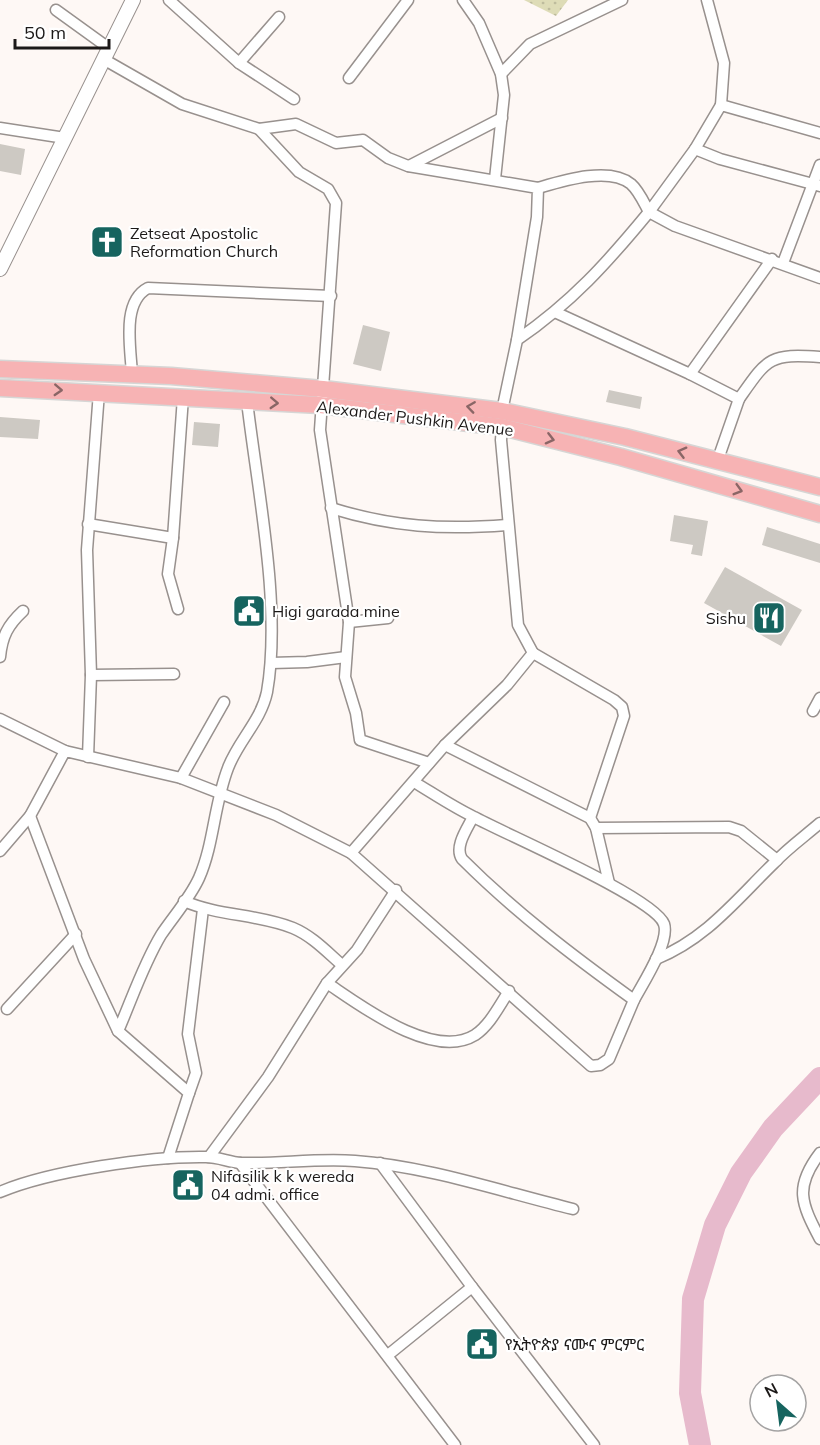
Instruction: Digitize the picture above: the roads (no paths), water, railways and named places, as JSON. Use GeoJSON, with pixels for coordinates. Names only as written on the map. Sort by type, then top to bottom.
{"type":"FeatureCollection","features":[{"type":"Feature","properties":{"kind":"main road","name":"Alexander Pushkin Avenue"},"geometry":{"type":"LineString","coordinates":[[0,369],[171,376],[502,419],[625,437],[820,487]]}},
{"type":"Feature","properties":{"kind":"main road"},"geometry":{"type":"LineString","coordinates":[[171,376],[176,396]]}},
{"type":"Feature","properties":{"kind":"main road","name":"Alexander Pushkin Avenue"},"geometry":{"type":"LineString","coordinates":[[0,388],[247,401],[322,397]]}},
{"type":"Feature","properties":{"kind":"main road","name":"Alexander Pushkin Avenue"},"geometry":{"type":"LineString","coordinates":[[502,419],[621,457],[820,514]]}},
{"type":"Feature","properties":{"kind":"street"},"geometry":{"type":"LineString","coordinates":[[0,269],[133,0]]}},
{"type":"Feature","properties":{"kind":"street"},"geometry":{"type":"LineString","coordinates":[[169,0],[239,63],[294,99]]}},
{"type":"Feature","properties":{"kind":"street"},"geometry":{"type":"LineString","coordinates":[[349,78],[408,0]]}},
{"type":"Feature","properties":{"kind":"street"},"geometry":{"type":"LineString","coordinates":[[463,0],[479,23],[501,74],[504,95],[495,179]]}},
{"type":"Feature","properties":{"kind":"street"},"geometry":{"type":"LineString","coordinates":[[501,74],[530,44],[622,0]]}},
{"type":"Feature","properties":{"kind":"street"},"geometry":{"type":"LineString","coordinates":[[518,340],[557,313],[608,262],[649,212],[695,149],[721,105],[724,63],[707,0]]}},
{"type":"Feature","properties":{"kind":"street"},"geometry":{"type":"LineString","coordinates":[[56,10],[107,55],[182,104],[259,129],[296,124],[336,143],[363,140],[388,158],[408,166],[538,188],[580,177],[603,176],[628,182],[636,189],[649,212],[675,226],[778,261],[820,278]]}},
{"type":"Feature","properties":{"kind":"street"},"geometry":{"type":"LineString","coordinates":[[239,63],[279,16]]}},
{"type":"Feature","properties":{"kind":"street"},"geometry":{"type":"LineString","coordinates":[[721,105],[820,133]]}},
{"type":"Feature","properties":{"kind":"street"},"geometry":{"type":"LineString","coordinates":[[408,166],[502,118]]}},
{"type":"Feature","properties":{"kind":"street"},"geometry":{"type":"LineString","coordinates":[[0,128],[65,138]]}},
{"type":"Feature","properties":{"kind":"street"},"geometry":{"type":"LineString","coordinates":[[259,129],[299,172],[328,189],[336,203],[320,430],[349,622],[346,688],[356,713],[360,740],[429,763]]}},
{"type":"Feature","properties":{"kind":"street"},"geometry":{"type":"LineString","coordinates":[[695,149],[720,159],[817,185]]}},
{"type":"Feature","properties":{"kind":"street"},"geometry":{"type":"LineString","coordinates":[[690,374],[778,261],[817,185],[820,165]]}},
{"type":"Feature","properties":{"kind":"street"},"geometry":{"type":"LineString","coordinates":[[538,188],[537,217],[518,340],[502,419],[501,440],[507,525],[518,625],[533,653],[614,700],[622,707],[624,716],[593,823],[609,883]]}},
{"type":"Feature","properties":{"kind":"street"},"geometry":{"type":"LineString","coordinates":[[132,375],[130,328],[134,301],[138,293],[148,288],[331,297]]}},
{"type":"Feature","properties":{"kind":"street"},"geometry":{"type":"LineString","coordinates":[[557,313],[739,399]]}},
{"type":"Feature","properties":{"kind":"street"},"geometry":{"type":"LineString","coordinates":[[717,462],[739,399],[768,361],[779,358],[820,357]]}},
{"type":"Feature","properties":{"kind":"street"},"geometry":{"type":"LineString","coordinates":[[88,757],[92,675],[87,549],[99,392]]}},
{"type":"Feature","properties":{"kind":"street"},"geometry":{"type":"LineString","coordinates":[[176,396],[173,538],[168,574],[178,609]]}},
{"type":"Feature","properties":{"kind":"street"},"geometry":{"type":"LineString","coordinates":[[118,1031],[149,957],[198,881],[205,863],[219,792],[234,753],[255,722],[266,695],[271,663],[267,568],[247,401]]}},
{"type":"Feature","properties":{"kind":"street"},"geometry":{"type":"LineString","coordinates":[[331,508],[393,525],[464,528],[507,525]]}},
{"type":"Feature","properties":{"kind":"street"},"geometry":{"type":"LineString","coordinates":[[88,524],[173,538]]}},
{"type":"Feature","properties":{"kind":"street"},"geometry":{"type":"LineString","coordinates":[[0,657],[1,643],[8,625],[23,611]]}},
{"type":"Feature","properties":{"kind":"street"},"geometry":{"type":"LineString","coordinates":[[349,622],[388,618]]}},
{"type":"Feature","properties":{"kind":"street"},"geometry":{"type":"LineString","coordinates":[[351,853],[445,745],[507,685],[533,653]]}},
{"type":"Feature","properties":{"kind":"street"},"geometry":{"type":"LineString","coordinates":[[271,663],[307,662],[346,657]]}},
{"type":"Feature","properties":{"kind":"street"},"geometry":{"type":"LineString","coordinates":[[92,675],[174,674]]}},
{"type":"Feature","properties":{"kind":"street"},"geometry":{"type":"LineString","coordinates":[[813,711],[820,698]]}},
{"type":"Feature","properties":{"kind":"street"},"geometry":{"type":"LineString","coordinates":[[182,778],[224,702]]}},
{"type":"Feature","properties":{"kind":"street"},"geometry":{"type":"LineString","coordinates":[[0,719],[65,751],[182,778],[219,792],[276,814],[351,853],[396,890],[591,1066],[600,1065],[609,1059],[634,1000],[656,959],[665,932],[660,917],[609,883],[472,817],[414,782]]}},
{"type":"Feature","properties":{"kind":"street"},"geometry":{"type":"LineString","coordinates":[[445,745],[593,823],[729,827],[741,831],[777,860]]}},
{"type":"Feature","properties":{"kind":"street"},"geometry":{"type":"LineString","coordinates":[[0,850],[30,816],[65,751]]}},
{"type":"Feature","properties":{"kind":"street"},"geometry":{"type":"LineString","coordinates":[[30,816],[99,994],[118,1031],[189,1093]]}},
{"type":"Feature","properties":{"kind":"street"},"geometry":{"type":"LineString","coordinates":[[472,817],[459,847],[462,859],[502,899],[550,939],[634,1000]]}},
{"type":"Feature","properties":{"kind":"street"},"geometry":{"type":"LineString","coordinates":[[656,959],[688,945],[777,860],[820,823]]}},
{"type":"Feature","properties":{"kind":"street"},"geometry":{"type":"LineString","coordinates":[[208,1157],[268,1077],[327,983],[357,950],[396,890]]}},
{"type":"Feature","properties":{"kind":"street"},"geometry":{"type":"LineString","coordinates":[[184,901],[203,909],[292,928],[314,939],[342,965]]}},
{"type":"Feature","properties":{"kind":"street"},"geometry":{"type":"LineString","coordinates":[[168,1158],[196,1073],[188,1034],[203,909]]}},
{"type":"Feature","properties":{"kind":"street"},"geometry":{"type":"LineString","coordinates":[[7,1009],[76,934]]}},
{"type":"Feature","properties":{"kind":"street"},"geometry":{"type":"LineString","coordinates":[[327,983],[402,1031],[430,1039],[455,1040],[472,1036],[485,1026],[509,991]]}},
{"type":"Feature","properties":{"kind":"street"},"geometry":{"type":"LineString","coordinates":[[819,1234],[801,1193],[810,1167],[820,1153]]}},
{"type":"Feature","properties":{"kind":"street"},"geometry":{"type":"LineString","coordinates":[[1,1189],[49,1178],[168,1158],[208,1157],[240,1163],[353,1160],[380,1163],[573,1209]]}},
{"type":"Feature","properties":{"kind":"street"},"geometry":{"type":"LineString","coordinates":[[240,1163],[455,1445]]}},
{"type":"Feature","properties":{"kind":"street"},"geometry":{"type":"LineString","coordinates":[[380,1163],[594,1445]]}},
{"type":"Feature","properties":{"kind":"street"},"geometry":{"type":"LineString","coordinates":[[388,1355],[472,1287]]}},
{"type":"Feature","properties":{"kind":"waterway"},"geometry":{"type":"LineString","coordinates":[[700,1445],[690,1393],[693,1299],[715,1225],[741,1173],[773,1128],[820,1078]]}},
{"type":"Feature","properties":{"kind":"place","name":"Zetseat Apostolic Reformation Church"},"geometry":{"type":"Point","coordinates":[107,242]}},
{"type":"Feature","properties":{"kind":"place","name":"Higi garada mine"},"geometry":{"type":"Point","coordinates":[249,611]}},
{"type":"Feature","properties":{"kind":"place","name":"Sishu"},"geometry":{"type":"Point","coordinates":[769,618]}},
{"type":"Feature","properties":{"kind":"place","name":"Nifasilik k k wereda 04 admi. office"},"geometry":{"type":"Point","coordinates":[188,1185]}},
{"type":"Feature","properties":{"kind":"place","name":"የኢትዮጵያ ናሙና ምርምር"},"geometry":{"type":"Point","coordinates":[482,1344]}}]}
